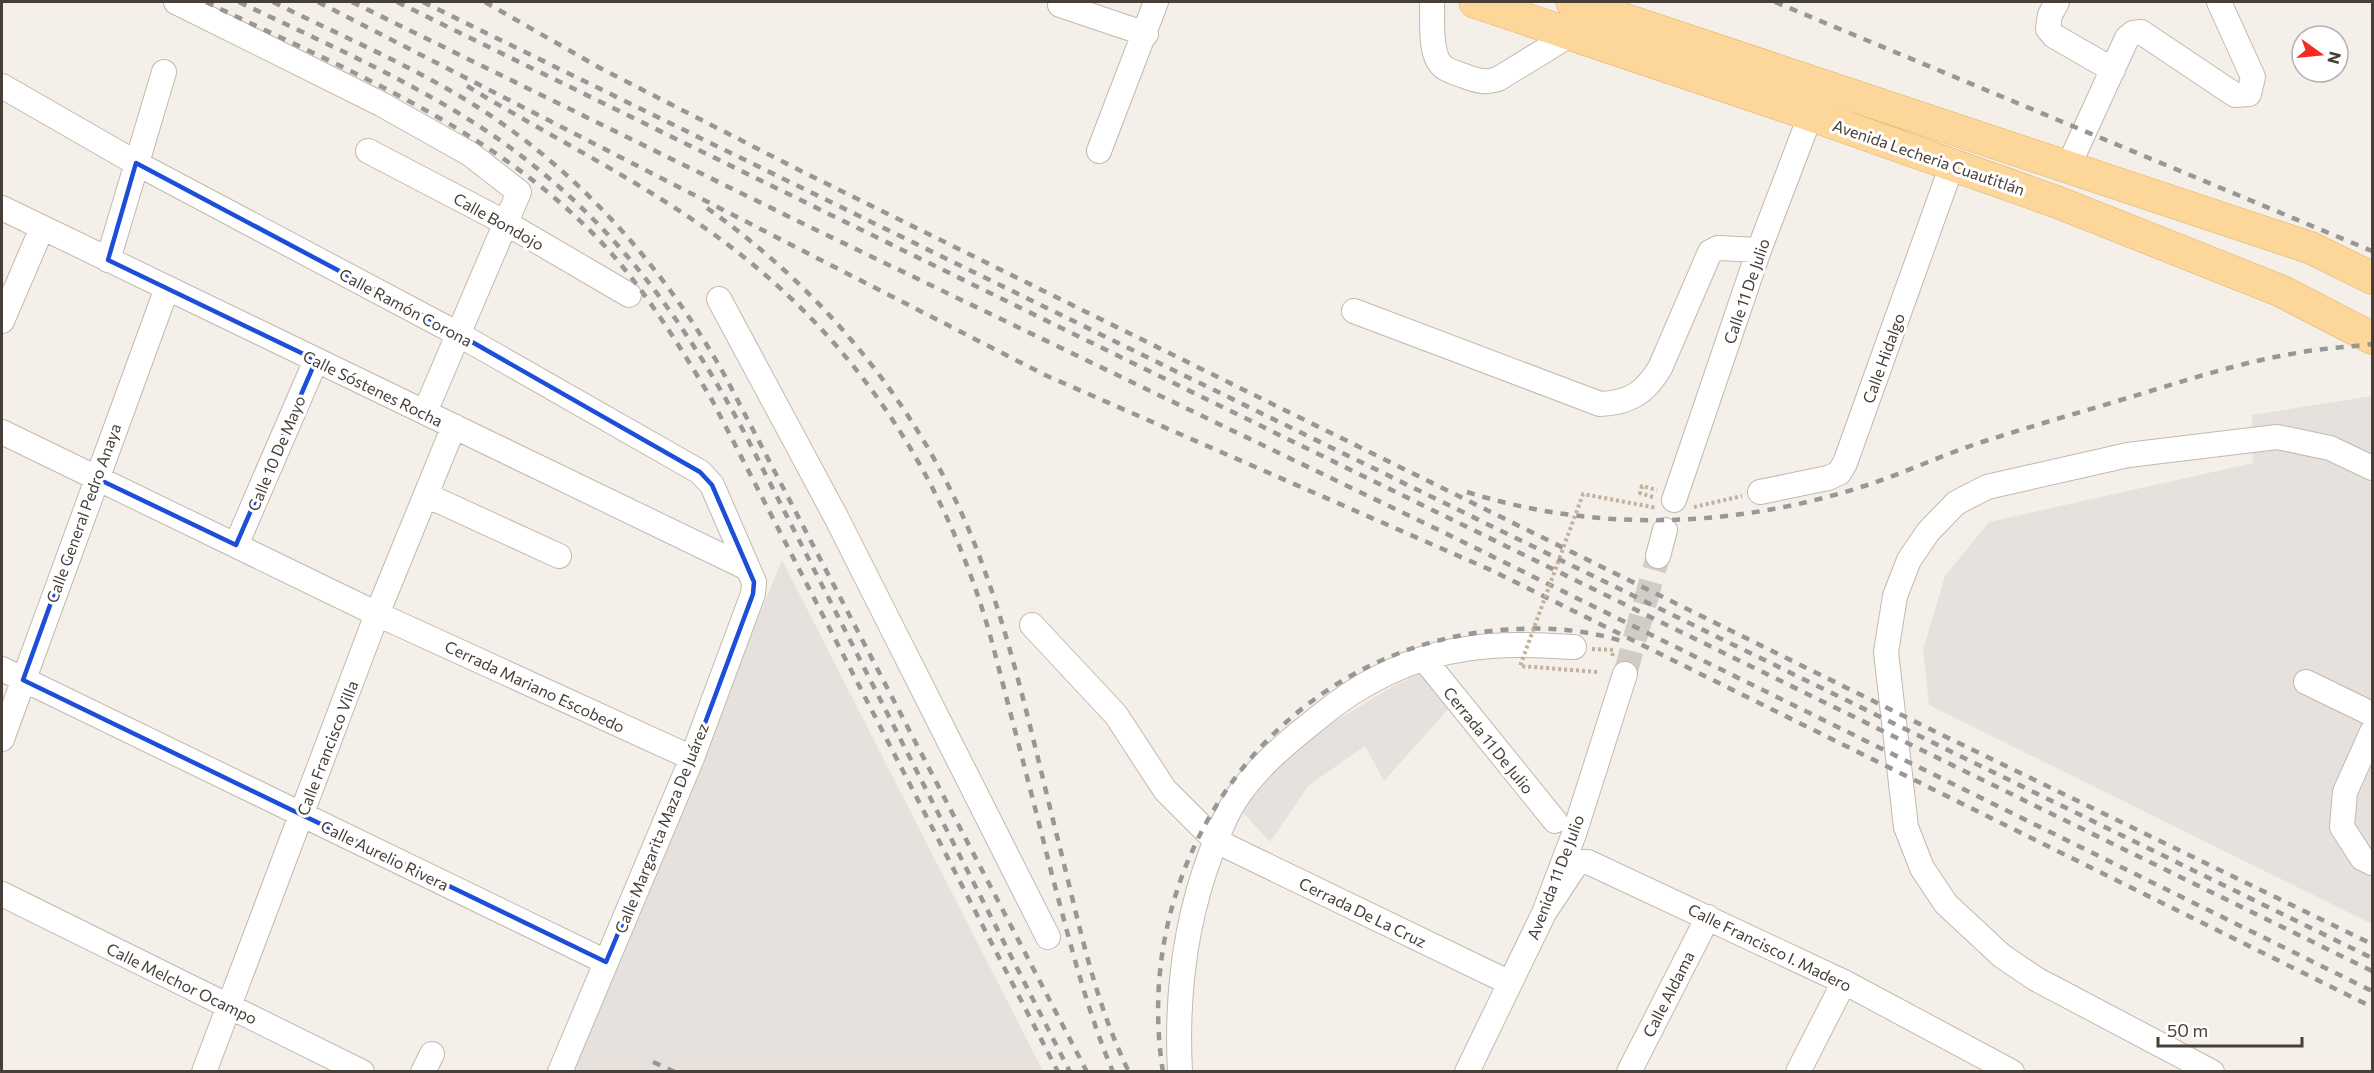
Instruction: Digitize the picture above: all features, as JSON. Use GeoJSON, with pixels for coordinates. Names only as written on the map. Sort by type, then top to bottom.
{"type":"FeatureCollection","features":[{"type":"Feature","properties":{"kind":"main road","name":"Avenida Lecheria Cuautitlán"},"geometry":{"type":"LineString","coordinates":[[1475,2],[1580,11],[1822,84],[2311,248],[2373,278]]}},
{"type":"Feature","properties":{"kind":"main road","name":"Avenida Lecheria Cuautitlán"},"geometry":{"type":"LineString","coordinates":[[1580,11],[1811,115],[2057,202],[2281,291],[2373,338]]}},
{"type":"Feature","properties":{"kind":"main road"},"geometry":{"type":"LineString","coordinates":[[2057,202],[2068,167]]}},
{"type":"Feature","properties":{"kind":"street"},"geometry":{"type":"LineString","coordinates":[[176,2],[381,104],[470,154],[519,192],[425,412]]}},
{"type":"Feature","properties":{"kind":"street"},"geometry":{"type":"LineString","coordinates":[[1099,151],[1146,34],[1156,2]]}},
{"type":"Feature","properties":{"kind":"street"},"geometry":{"type":"LineString","coordinates":[[1432,2],[1435,55],[1439,63],[1445,69],[1478,81],[1490,82],[1498,79],[1580,11]]}},
{"type":"Feature","properties":{"kind":"street"},"geometry":{"type":"LineString","coordinates":[[2057,2],[2050,15],[2048,29],[2054,36],[2113,70]]}},
{"type":"Feature","properties":{"kind":"street"},"geometry":{"type":"LineString","coordinates":[[2068,167],[2127,38],[2133,33],[2141,32],[2235,95],[2249,94],[2253,77],[2219,2]]}},
{"type":"Feature","properties":{"kind":"street"},"geometry":{"type":"LineString","coordinates":[[1060,5],[1146,34]]}},
{"type":"Feature","properties":{"kind":"street"},"geometry":{"type":"LineString","coordinates":[[108,260],[164,72]]}},
{"type":"Feature","properties":{"kind":"street","name":"Calle 11 De Julio"},"geometry":{"type":"LineString","coordinates":[[1665,504],[1822,84]]}},
{"type":"Feature","properties":{"kind":"street","name":"Calle Ramón Corona"},"geometry":{"type":"LineString","coordinates":[[2,86],[136,163],[458,334],[700,472],[712,485],[750,575]]}},
{"type":"Feature","properties":{"kind":"street","name":"Calle Bondojo"},"geometry":{"type":"LineString","coordinates":[[368,151],[506,223],[629,295]]}},
{"type":"Feature","properties":{"kind":"street","name":"Calle Hidalgo"},"geometry":{"type":"LineString","coordinates":[[1760,492],[1828,478],[1839,473],[1845,464],[1952,165]]}},
{"type":"Feature","properties":{"kind":"street","name":"Calle Sóstenes Rocha"},"geometry":{"type":"LineString","coordinates":[[2,208],[454,426],[750,575]]}},
{"type":"Feature","properties":{"kind":"street"},"geometry":{"type":"LineString","coordinates":[[2,321],[42,228]]}},
{"type":"Feature","properties":{"kind":"street"},"geometry":{"type":"LineString","coordinates":[[1354,311],[1600,404],[1619,404],[1635,397],[1650,385],[1660,368],[1710,252],[1718,248],[1760,250]]}},
{"type":"Feature","properties":{"kind":"street","name":"Calle General Pedro Anaya"},"geometry":{"type":"LineString","coordinates":[[2,739],[166,288]]}},
{"type":"Feature","properties":{"kind":"street"},"geometry":{"type":"LineString","coordinates":[[719,299],[836,517],[1048,937]]}},
{"type":"Feature","properties":{"kind":"street","name":"Calle 10 De Mayo"},"geometry":{"type":"LineString","coordinates":[[236,545],[316,360]]}},
{"type":"Feature","properties":{"kind":"street","name":"Calle Francisco Villa"},"geometry":{"type":"LineString","coordinates":[[204,1071],[378,614],[454,426]]}},
{"type":"Feature","properties":{"kind":"street"},"geometry":{"type":"LineString","coordinates":[[2,432],[378,614]]}},
{"type":"Feature","properties":{"kind":"street"},"geometry":{"type":"LineString","coordinates":[[2211,1071],[2036,979],[2002,956],[1946,904],[1922,868],[1906,826],[1886,652],[1895,596],[1909,560],[1928,532],[1956,503],[1987,487],[2128,455],[2277,437],[2330,448],[2373,468]]}},
{"type":"Feature","properties":{"kind":"street"},"geometry":{"type":"LineString","coordinates":[[426,495],[559,556]]}},
{"type":"Feature","properties":{"kind":"street"},"geometry":{"type":"LineString","coordinates":[[1658,556],[1665,530]]}},
{"type":"Feature","properties":{"kind":"street","name":"Calle Margarita Maza De Juárez"},"geometry":{"type":"LineString","coordinates":[[560,1071],[692,758],[753,594],[750,575]]}},
{"type":"Feature","properties":{"kind":"street","name":"Cerrada Mariano Escobedo"},"geometry":{"type":"LineString","coordinates":[[378,614],[692,758]]}},
{"type":"Feature","properties":{"kind":"street","name":"Cerrada De La Cruz"},"geometry":{"type":"LineString","coordinates":[[1032,625],[1116,715],[1165,790],[1216,841],[1509,983]]}},
{"type":"Feature","properties":{"kind":"street"},"geometry":{"type":"LineString","coordinates":[[1180,1071],[1177,1020],[1183,954],[1196,893],[1216,841],[1238,796],[1266,763],[1341,699],[1380,676],[1424,659],[1463,649],[1512,644],[1574,647]]}},
{"type":"Feature","properties":{"kind":"street","name":"Cerrada 11 De Julio"},"geometry":{"type":"LineString","coordinates":[[1424,659],[1555,821]]}},
{"type":"Feature","properties":{"kind":"street","name":"Calle Aurelio Rivera"},"geometry":{"type":"LineString","coordinates":[[2,669],[606,962]]}},
{"type":"Feature","properties":{"kind":"street","name":"Avenida 11 De Julio"},"geometry":{"type":"LineString","coordinates":[[1467,1071],[1544,913],[1574,834],[1626,674]]}},
{"type":"Feature","properties":{"kind":"street"},"geometry":{"type":"LineString","coordinates":[[2306,682],[2373,714]]}},
{"type":"Feature","properties":{"kind":"street"},"geometry":{"type":"LineString","coordinates":[[2373,732],[2345,792],[2342,828],[2362,858],[2373,863]]}},
{"type":"Feature","properties":{"kind":"street","name":"Calle Francisco I. Madero"},"geometry":{"type":"LineString","coordinates":[[1544,913],[1575,866],[1581,862],[1588,862],[1844,982],[2012,1071]]}},
{"type":"Feature","properties":{"kind":"street","name":"Calle Melchor Ocampo"},"geometry":{"type":"LineString","coordinates":[[2,894],[362,1071]]}},
{"type":"Feature","properties":{"kind":"street","name":"Calle Aldama"},"geometry":{"type":"LineString","coordinates":[[1629,1071],[1708,917]]}},
{"type":"Feature","properties":{"kind":"street"},"geometry":{"type":"LineString","coordinates":[[1798,1071],[1844,982]]}},
{"type":"Feature","properties":{"kind":"path"},"geometry":{"type":"LineString","coordinates":[[1597,672],[1520,666],[1583,494],[1665,504]]}},
{"type":"Feature","properties":{"kind":"highlighted area"},"geometry":{"type":"Polygon","coordinates":[[[136,163],[458,334],[700,472],[712,485],[754,582],[753,594],[692,758],[606,962],[23,680],[96,478],[236,545],[316,360],[108,260],[136,163]]]}},
{"type":"Feature","properties":{"kind":"shaded area"},"geometry":{"type":"Polygon","coordinates":[[[2372,396],[2372,924],[1929,705],[1923,650],[1945,576],[1989,522],[2253,463],[2252,415],[2372,396]]]}},
{"type":"Feature","properties":{"kind":"shaded area"},"geometry":{"type":"Polygon","coordinates":[[[782,560],[1043,1071],[572,1071],[782,560]]]}},
{"type":"Feature","properties":{"kind":"shaded area"},"geometry":{"type":"Polygon","coordinates":[[[1424,671],[1452,705],[1384,781],[1365,746],[1309,785],[1270,842],[1239,808],[1303,741],[1393,686],[1424,671]]]}},
{"type":"Feature","properties":{"kind":"tunnel"},"geometry":{"type":"LineString","coordinates":[[1625,674],[1658,556]]}},
{"type":"Feature","properties":{"kind":"railway"},"geometry":{"type":"LineString","coordinates":[[206,2],[364,78],[467,135],[515,167],[561,203],[603,244],[634,280],[712,400],[1058,1072]]}},
{"type":"Feature","properties":{"kind":"railway"},"geometry":{"type":"LineString","coordinates":[[239,2],[398,79],[450,108],[499,140],[543,173],[584,210],[655,290],[716,382],[744,432],[1070,1072]]}},
{"type":"Feature","properties":{"kind":"railway"},"geometry":{"type":"LineString","coordinates":[[273,2],[378,52],[455,93],[517,134],[587,194],[648,262],[702,337],[725,376],[1087,1072]]}},
{"type":"Feature","properties":{"kind":"railway"},"geometry":{"type":"LineString","coordinates":[[318,2],[1045,375],[1493,571],[2372,1007]]}},
{"type":"Feature","properties":{"kind":"railway"},"geometry":{"type":"LineString","coordinates":[[352,2],[808,226],[1445,533],[2372,991]]}},
{"type":"Feature","properties":{"kind":"railway"},"geometry":{"type":"LineString","coordinates":[[397,2],[2372,971]]}},
{"type":"Feature","properties":{"kind":"railway"},"geometry":{"type":"LineString","coordinates":[[423,2],[2372,958]]}},
{"type":"Feature","properties":{"kind":"railway"},"geometry":{"type":"LineString","coordinates":[[485,2],[600,68],[805,173],[1932,730],[2372,944]]}},
{"type":"Feature","properties":{"kind":"railway"},"geometry":{"type":"LineString","coordinates":[[1775,2],[2372,251]]}},
{"type":"Feature","properties":{"kind":"railway"},"geometry":{"type":"LineString","coordinates":[[467,86],[674,207],[755,266],[803,310],[847,358],[886,410],[920,464],[949,522],[973,583],[993,646],[1079,975],[1113,1072]]}},
{"type":"Feature","properties":{"kind":"railway"},"geometry":{"type":"LineString","coordinates":[[707,208],[750,241],[830,316],[898,401],[953,495],[975,545],[1000,617],[1096,987],[1116,1044],[1129,1072]]}},
{"type":"Feature","properties":{"kind":"railway"},"geometry":{"type":"LineString","coordinates":[[1467,492],[1515,505],[1563,514],[1612,519],[1710,518],[1759,512],[1855,489],[1982,442],[2259,360],[2320,349],[2372,344]]}},
{"type":"Feature","properties":{"kind":"railway"},"geometry":{"type":"LineString","coordinates":[[1163,1072],[1158,995],[1169,921],[1192,851],[1229,787],[1276,731],[1334,686],[1401,653],[1475,633],[1512,629],[1569,630],[1624,642]]}},
{"type":"Feature","properties":{"kind":"railway"},"geometry":{"type":"LineString","coordinates":[[653,1062],[675,1072]]}}]}
